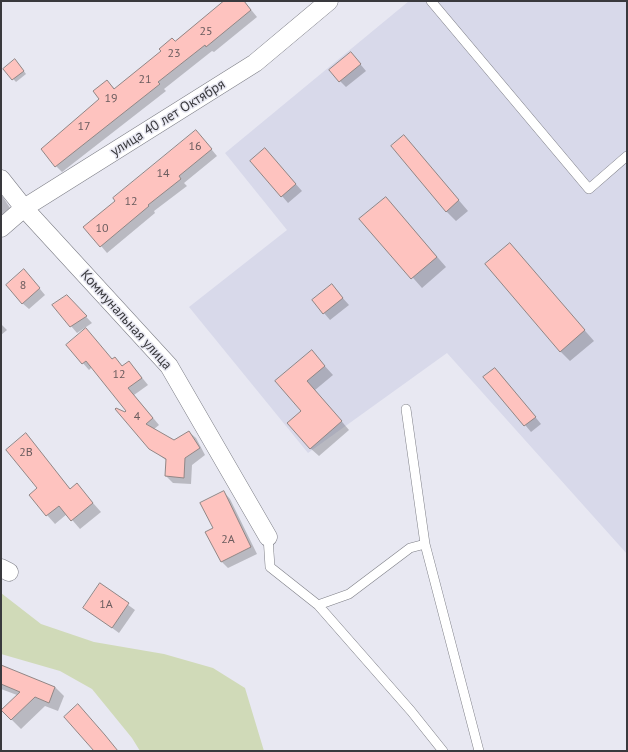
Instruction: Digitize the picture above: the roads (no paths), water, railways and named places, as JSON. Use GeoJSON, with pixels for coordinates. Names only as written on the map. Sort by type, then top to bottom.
{"type":"FeatureCollection","features":[{"type":"Feature","properties":{"kind":"street","name":"улица 40 лет Октября"},"geometry":{"type":"LineString","coordinates":[[1,228],[24,208],[255,63],[329,1]]}},
{"type":"Feature","properties":{"kind":"street","name":"Коммунальная улица"},"geometry":{"type":"LineString","coordinates":[[1,179],[24,208],[169,366],[268,537]]}},
{"type":"Feature","properties":{"kind":"lane"},"geometry":{"type":"LineString","coordinates":[[430,1],[589,189],[627,156]]}},
{"type":"Feature","properties":{"kind":"lane"},"geometry":{"type":"LineString","coordinates":[[406,409],[425,544],[479,751]]}},
{"type":"Feature","properties":{"kind":"lane"},"geometry":{"type":"LineString","coordinates":[[268,537],[270,567],[318,605],[411,711],[443,751]]}},
{"type":"Feature","properties":{"kind":"lane"},"geometry":{"type":"LineString","coordinates":[[318,605],[349,594],[410,548],[425,544]]}}]}
